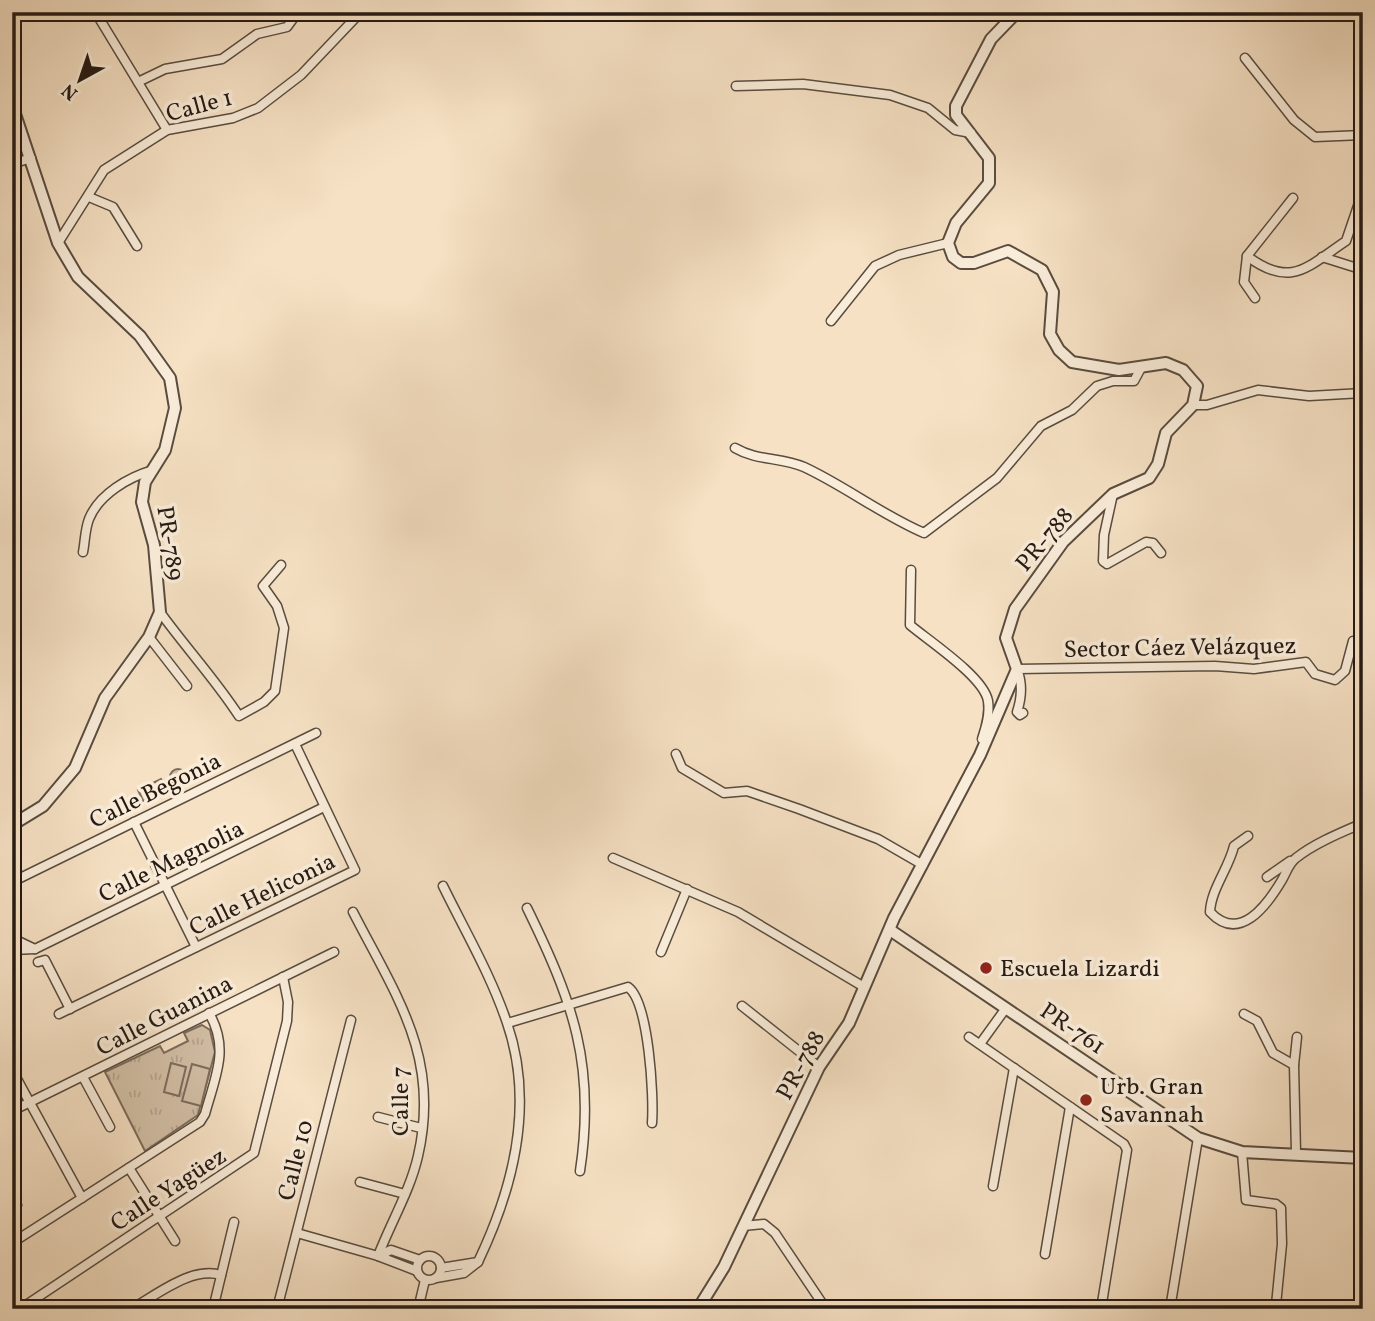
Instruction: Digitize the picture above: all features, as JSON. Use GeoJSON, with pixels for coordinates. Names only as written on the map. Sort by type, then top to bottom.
{"type":"FeatureCollection","features":[{"type":"Feature","properties":{"kind":"street"},"geometry":{"type":"LineString","coordinates":[[138,82],[165,69],[222,59],[257,34],[287,27],[298,12]]}},
{"type":"Feature","properties":{"kind":"street","name":"Calle 1"},"geometry":{"type":"LineString","coordinates":[[58,243],[104,170],[167,130],[233,118],[258,108],[301,75],[361,12]]}},
{"type":"Feature","properties":{"kind":"street"},"geometry":{"type":"LineString","coordinates":[[1017,12],[991,39],[956,106],[956,116],[989,158],[989,183],[956,223],[948,243],[953,257],[961,263],[974,262],[1008,251],[1042,270],[1053,292],[1050,334],[1059,351],[1072,362],[1119,370],[1166,363],[1183,370],[1197,386],[1193,405],[1207,405],[1258,390],[1309,396],[1363,393]]}},
{"type":"Feature","properties":{"kind":"street"},"geometry":{"type":"LineString","coordinates":[[99,18],[167,130]]}},
{"type":"Feature","properties":{"kind":"street"},"geometry":{"type":"LineString","coordinates":[[1245,58],[1294,120],[1315,137],[1363,135]]}},
{"type":"Feature","properties":{"kind":"street"},"geometry":{"type":"LineString","coordinates":[[736,86],[803,84],[890,95],[928,108],[955,130],[971,133]]}},
{"type":"Feature","properties":{"kind":"street","name":"PR-789"},"geometry":{"type":"LineString","coordinates":[[12,105],[58,243],[78,276],[140,337],[170,378],[175,408],[174,424],[165,450],[145,482],[142,502],[154,545],[160,612],[149,637],[105,698],[75,768],[43,806],[12,825]]}},
{"type":"Feature","properties":{"kind":"street"},"geometry":{"type":"LineString","coordinates":[[12,164],[31,159]]}},
{"type":"Feature","properties":{"kind":"street"},"geometry":{"type":"LineString","coordinates":[[1247,256],[1266,270],[1282,275],[1295,272],[1322,257],[1346,241],[1363,191]]}},
{"type":"Feature","properties":{"kind":"street"},"geometry":{"type":"LineString","coordinates":[[89,197],[113,207],[137,246]]}},
{"type":"Feature","properties":{"kind":"street"},"geometry":{"type":"LineString","coordinates":[[1255,298],[1244,282],[1247,256],[1293,198]]}},
{"type":"Feature","properties":{"kind":"street"},"geometry":{"type":"LineString","coordinates":[[831,321],[875,266],[900,255],[948,243]]}},
{"type":"Feature","properties":{"kind":"street"},"geometry":{"type":"LineString","coordinates":[[1322,257],[1357,268],[1363,265]]}},
{"type":"Feature","properties":{"kind":"street"},"geometry":{"type":"LineString","coordinates":[[736,448],[751,457],[802,466],[898,522],[924,533],[997,478],[1041,426],[1072,410],[1097,386],[1113,381],[1134,381],[1141,368]]}},
{"type":"Feature","properties":{"kind":"street","name":"PR-788"},"geometry":{"type":"LineString","coordinates":[[698,1309],[724,1267],[819,1067],[849,1023],[890,930],[980,755],[1017,669],[1006,638],[1015,609],[1063,542],[1113,494],[1149,478],[1158,464],[1166,433],[1193,405]]}},
{"type":"Feature","properties":{"kind":"street"},"geometry":{"type":"LineString","coordinates":[[83,552],[89,519],[102,501],[131,476],[153,470]]}},
{"type":"Feature","properties":{"kind":"street"},"geometry":{"type":"LineString","coordinates":[[1113,494],[1104,535],[1103,561],[1107,564],[1114,561],[1146,542],[1153,543],[1161,553]]}},
{"type":"Feature","properties":{"kind":"street"},"geometry":{"type":"LineString","coordinates":[[160,612],[186,648],[215,678],[239,716],[264,702],[275,691],[284,628],[277,606],[263,586],[281,565]]}},
{"type":"Feature","properties":{"kind":"street"},"geometry":{"type":"LineString","coordinates":[[911,570],[910,625],[969,674],[988,698],[988,721],[980,755]]}},
{"type":"Feature","properties":{"kind":"street"},"geometry":{"type":"LineString","coordinates":[[149,637],[187,686]]}},
{"type":"Feature","properties":{"kind":"street","name":"Sector Cáez Velázquez"},"geometry":{"type":"LineString","coordinates":[[1017,669],[1215,666],[1254,668],[1306,662],[1315,674],[1335,680],[1345,671],[1353,641]]}},
{"type":"Feature","properties":{"kind":"street"},"geometry":{"type":"LineString","coordinates":[[1017,669],[1021,679],[1021,698],[1017,712],[1020,715],[1023,713]]}},
{"type":"Feature","properties":{"kind":"street","name":"Calle Begonia"},"geometry":{"type":"LineString","coordinates":[[12,883],[316,733]]}},
{"type":"Feature","properties":{"kind":"street","name":"Calle Heliconia"},"geometry":{"type":"LineString","coordinates":[[59,1014],[355,870],[295,744]]}},
{"type":"Feature","properties":{"kind":"street"},"geometry":{"type":"LineString","coordinates":[[676,754],[682,768],[724,793],[747,790],[878,839],[923,865]]}},
{"type":"Feature","properties":{"kind":"street","name":"Calle Magnolia"},"geometry":{"type":"LineString","coordinates":[[12,950],[35,949],[324,807]]}},
{"type":"Feature","properties":{"kind":"street"},"geometry":{"type":"LineString","coordinates":[[134,822],[196,947]]}},
{"type":"Feature","properties":{"kind":"street"},"geometry":{"type":"LineString","coordinates":[[1267,877],[1334,835],[1363,824]]}},
{"type":"Feature","properties":{"kind":"street"},"geometry":{"type":"LineString","coordinates":[[1248,836],[1234,846],[1229,867],[1211,902],[1210,912],[1220,923],[1236,926],[1254,917],[1280,883],[1293,859]]}},
{"type":"Feature","properties":{"kind":"street"},"geometry":{"type":"LineString","coordinates":[[613,858],[738,912],[864,987]]}},
{"type":"Feature","properties":{"kind":"street"},"geometry":{"type":"LineString","coordinates":[[425,1280],[463,1270],[478,1262],[508,1194],[520,1122],[518,1069],[508,1023],[443,886]]}},
{"type":"Feature","properties":{"kind":"street"},"geometry":{"type":"LineString","coordinates":[[661,952],[687,889]]}},
{"type":"Feature","properties":{"kind":"street"},"geometry":{"type":"LineString","coordinates":[[527,908],[553,960],[580,1039],[585,1076],[586,1118],[580,1171]]}},
{"type":"Feature","properties":{"kind":"street","name":"Calle 7"},"geometry":{"type":"LineString","coordinates":[[353,912],[417,1042],[424,1080],[418,1156],[378,1256]]}},
{"type":"Feature","properties":{"kind":"street","name":"PR-761"},"geometry":{"type":"LineString","coordinates":[[890,930],[1198,1138],[1242,1152],[1363,1158]]}},
{"type":"Feature","properties":{"kind":"street"},"geometry":{"type":"LineString","coordinates":[[12,938],[35,949]]}},
{"type":"Feature","properties":{"kind":"street","name":"Calle Guanina"},"geometry":{"type":"LineString","coordinates":[[12,1111],[334,952]]}},
{"type":"Feature","properties":{"kind":"street"},"geometry":{"type":"LineString","coordinates":[[38,962],[45,960],[70,1009]]}},
{"type":"Feature","properties":{"kind":"street","name":"Calle Yagüez"},"geometry":{"type":"LineString","coordinates":[[20,1309],[162,1217],[254,1153],[287,1021],[288,1002],[283,976]]}},
{"type":"Feature","properties":{"kind":"street"},"geometry":{"type":"LineString","coordinates":[[508,1023],[628,987],[635,992],[648,1051],[652,1123]]}},
{"type":"Feature","properties":{"kind":"street"},"geometry":{"type":"LineString","coordinates":[[742,1006],[819,1067]]}},
{"type":"Feature","properties":{"kind":"street"},"geometry":{"type":"LineString","coordinates":[[980,1044],[1006,1008]]}},
{"type":"Feature","properties":{"kind":"street"},"geometry":{"type":"LineString","coordinates":[[12,1243],[200,1122],[205,1114],[222,1047],[219,1030],[209,1013]]}},
{"type":"Feature","properties":{"kind":"street"},"geometry":{"type":"LineString","coordinates":[[1244,1014],[1257,1021],[1273,1053],[1294,1065]]}},
{"type":"Feature","properties":{"kind":"street","name":"Calle 10"},"geometry":{"type":"LineString","coordinates":[[277,1309],[351,1020]]}},
{"type":"Feature","properties":{"kind":"street"},"geometry":{"type":"LineString","coordinates":[[969,1037],[1124,1144],[1127,1150],[1101,1309]]}},
{"type":"Feature","properties":{"kind":"street"},"geometry":{"type":"LineString","coordinates":[[1296,1153],[1294,1065],[1297,1037]]}},
{"type":"Feature","properties":{"kind":"street"},"geometry":{"type":"LineString","coordinates":[[993,1186],[1014,1068]]}},
{"type":"Feature","properties":{"kind":"street"},"geometry":{"type":"LineString","coordinates":[[12,1070],[82,1198]]}},
{"type":"Feature","properties":{"kind":"street"},"geometry":{"type":"LineString","coordinates":[[83,1077],[110,1128]]}},
{"type":"Feature","properties":{"kind":"street"},"geometry":{"type":"LineString","coordinates":[[1045,1254],[1070,1107]]}},
{"type":"Feature","properties":{"kind":"street"},"geometry":{"type":"LineString","coordinates":[[378,1117],[421,1128]]}},
{"type":"Feature","properties":{"kind":"street"},"geometry":{"type":"LineString","coordinates":[[1170,1309],[1198,1138]]}},
{"type":"Feature","properties":{"kind":"street"},"geometry":{"type":"LineString","coordinates":[[1242,1152],[1246,1200],[1276,1204],[1281,1208],[1282,1244],[1276,1305]]}},
{"type":"Feature","properties":{"kind":"street"},"geometry":{"type":"LineString","coordinates":[[129,1168],[176,1241]]}},
{"type":"Feature","properties":{"kind":"street"},"geometry":{"type":"LineString","coordinates":[[360,1182],[405,1194]]}},
{"type":"Feature","properties":{"kind":"street"},"geometry":{"type":"LineString","coordinates":[[12,1195],[17,1205]]}},
{"type":"Feature","properties":{"kind":"street"},"geometry":{"type":"LineString","coordinates":[[213,1309],[234,1222]]}},
{"type":"Feature","properties":{"kind":"street"},"geometry":{"type":"LineString","coordinates":[[743,1226],[764,1224],[775,1233],[826,1309]]}},
{"type":"Feature","properties":{"kind":"street"},"geometry":{"type":"LineString","coordinates":[[297,1233],[378,1256],[417,1271],[425,1280]]}},
{"type":"Feature","properties":{"kind":"street"},"geometry":{"type":"LineString","coordinates":[[378,1256],[391,1250],[420,1260]]}},
{"type":"Feature","properties":{"kind":"street"},"geometry":{"type":"LineString","coordinates":[[417,1271],[420,1260],[427,1256],[435,1258],[441,1268]]}},
{"type":"Feature","properties":{"kind":"street"},"geometry":{"type":"LineString","coordinates":[[441,1268],[463,1270]]}},
{"type":"Feature","properties":{"kind":"street"},"geometry":{"type":"LineString","coordinates":[[436,1278],[441,1268]]}},
{"type":"Feature","properties":{"kind":"street"},"geometry":{"type":"LineString","coordinates":[[135,1308],[194,1275],[211,1272],[221,1276]]}},
{"type":"Feature","properties":{"kind":"street"},"geometry":{"type":"LineString","coordinates":[[418,1309],[425,1280]]}},
{"type":"Feature","properties":{"kind":"green space"},"geometry":{"type":"Polygon","coordinates":[[[175,769],[181,769],[186,777],[184,783],[175,785],[170,780],[170,774],[175,769]]]}},
{"type":"Feature","properties":{"kind":"green space"},"geometry":{"type":"Polygon","coordinates":[[[161,779],[167,790],[143,801],[138,790],[161,779]]]}},
{"type":"Feature","properties":{"kind":"green space"},"geometry":{"type":"Polygon","coordinates":[[[202,1025],[210,1030],[215,1052],[198,1115],[145,1151],[105,1072],[160,1046],[164,1053],[188,1041],[184,1033],[202,1025]]]}},
{"type":"Feature","properties":{"kind":"green space"},"geometry":{"type":"Polygon","coordinates":[[[171,1063],[186,1067],[179,1096],[164,1092],[171,1063]]]}},
{"type":"Feature","properties":{"kind":"green space"},"geometry":{"type":"Polygon","coordinates":[[[192,1064],[210,1069],[201,1106],[182,1101],[192,1064]]]}},
{"type":"Feature","properties":{"kind":"place","name":"Escuela Lizardi"},"geometry":{"type":"Point","coordinates":[986,968]}},
{"type":"Feature","properties":{"kind":"place","name":"Urb. Gran Savannah"},"geometry":{"type":"Point","coordinates":[1086,1100]}}]}
